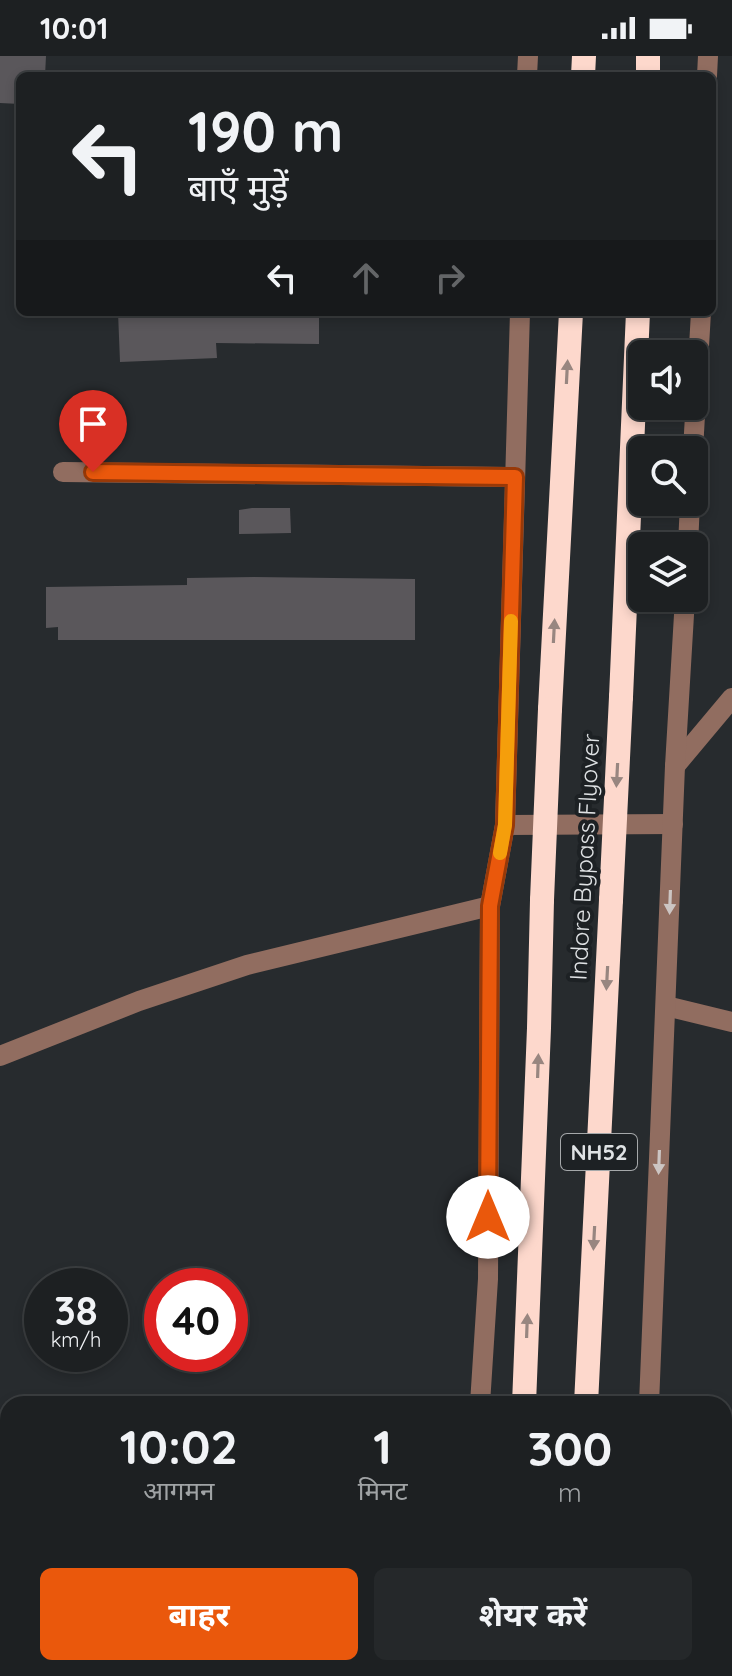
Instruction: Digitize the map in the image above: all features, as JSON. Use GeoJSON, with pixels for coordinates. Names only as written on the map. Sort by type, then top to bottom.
{"type":"FeatureCollection","features":[{"type":"Feature","properties":{"kind":"highway","name":"Indore Bypass Flyover"},"geometry":{"type":"LineString","coordinates":[[524,1396],[550,709],[571,316]]}},
{"type":"Feature","properties":{"kind":"highway","name":"Indore Bypass Flyover"},"geometry":{"type":"LineString","coordinates":[[586,1396],[638,316]]}},
{"type":"Feature","properties":{"kind":"street"},"geometry":{"type":"LineString","coordinates":[[481,1396],[488,1279],[490,906],[505,825],[520,316]]}},
{"type":"Feature","properties":{"kind":"street"},"geometry":{"type":"LineString","coordinates":[[694,436],[701,316]]}},
{"type":"Feature","properties":{"kind":"street"},"geometry":{"type":"LineString","coordinates":[[63,472],[515,477]]}},
{"type":"Feature","properties":{"kind":"street"},"geometry":{"type":"LineString","coordinates":[[649,1396],[684,612]]}},
{"type":"Feature","properties":{"kind":"street"},"geometry":{"type":"LineString","coordinates":[[675,766],[732,698]]}},
{"type":"Feature","properties":{"kind":"street"},"geometry":{"type":"LineString","coordinates":[[505,825],[673,824]]}},
{"type":"Feature","properties":{"kind":"street"},"geometry":{"type":"LineString","coordinates":[[0,1056],[139,1001],[247,965],[490,906]]}},
{"type":"Feature","properties":{"kind":"street"},"geometry":{"type":"LineString","coordinates":[[666,1006],[732,1022]]}},
{"type":"Feature","properties":{"kind":"building"},"geometry":{"type":"Polygon","coordinates":[[[0,56],[46,56],[45,72],[16,72],[16,104],[0,103],[0,56]]]}},
{"type":"Feature","properties":{"kind":"building"},"geometry":{"type":"Polygon","coordinates":[[[118,316],[319,316],[319,344],[216,343],[217,358],[120,362],[118,316]]]}},
{"type":"Feature","properties":{"kind":"building"},"geometry":{"type":"Polygon","coordinates":[[[290,508],[291,533],[239,534],[239,510],[290,508]]]}},
{"type":"Feature","properties":{"kind":"building"},"geometry":{"type":"Polygon","coordinates":[[[187,578],[415,579],[415,640],[58,640],[58,627],[46,628],[46,587],[187,585],[187,578]]]}},
{"type":"Feature","properties":{"kind":"slow traffic"},"geometry":{"type":"LineString","coordinates":[[500,853],[505,825],[511,621]]}},
{"type":"Feature","properties":{"kind":"route"},"geometry":{"type":"LineString","coordinates":[[93,472],[515,477],[505,825],[490,906],[488,1217]]}}]}
